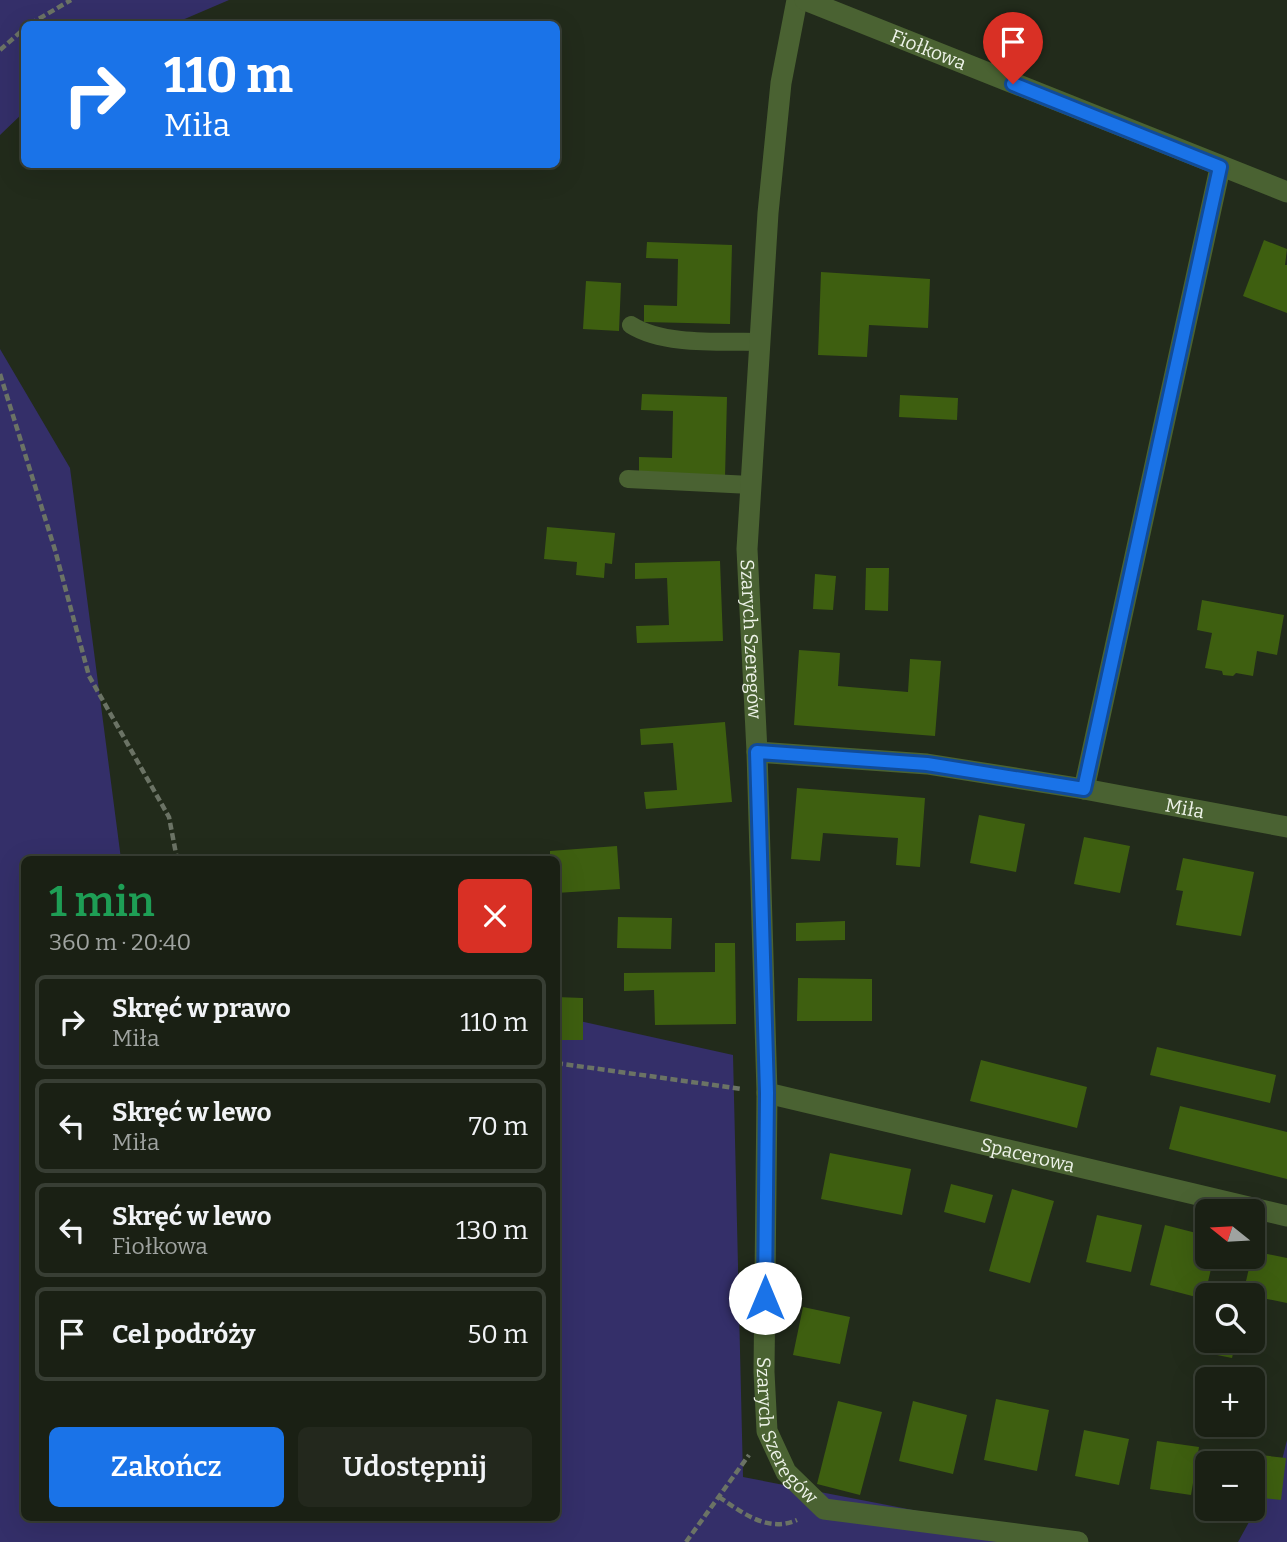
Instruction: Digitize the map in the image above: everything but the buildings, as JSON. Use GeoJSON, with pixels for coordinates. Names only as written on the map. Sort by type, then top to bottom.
{"type":"FeatureCollection","features":[{"type":"Feature","properties":{"kind":"street","name":"Szarych Szeregów"},"geometry":{"type":"LineString","coordinates":[[797,0],[781,83],[768,212],[747,549],[757,752],[767,1093],[764,1372],[767,1432],[786,1472],[824,1509],[1078,1542]]}},
{"type":"Feature","properties":{"kind":"street","name":"Fiołkowa"},"geometry":{"type":"LineString","coordinates":[[805,0],[1287,192]]}},
{"type":"Feature","properties":{"kind":"street"},"geometry":{"type":"LineString","coordinates":[[1084,789],[1220,167]]}},
{"type":"Feature","properties":{"kind":"street","name":"Miła"},"geometry":{"type":"LineString","coordinates":[[757,752],[927,764],[1084,789],[1287,827]]}},
{"type":"Feature","properties":{"kind":"street","name":"Spacerowa"},"geometry":{"type":"LineString","coordinates":[[767,1093],[1287,1216]]}},
{"type":"Feature","properties":{"kind":"lane"},"geometry":{"type":"LineString","coordinates":[[631,325],[643,333],[666,338],[761,342]]}},
{"type":"Feature","properties":{"kind":"lane"},"geometry":{"type":"LineString","coordinates":[[628,480],[751,485]]}},
{"type":"Feature","properties":{"kind":"path"},"geometry":{"type":"LineString","coordinates":[[35,21],[71,0]]}},
{"type":"Feature","properties":{"kind":"path"},"geometry":{"type":"LineString","coordinates":[[0,50],[21,32]]}},
{"type":"Feature","properties":{"kind":"path"},"geometry":{"type":"LineString","coordinates":[[0,374],[55,550],[89,676],[169,817],[176,856]]}},
{"type":"Feature","properties":{"kind":"path"},"geometry":{"type":"LineString","coordinates":[[560,1064],[767,1093]]}},
{"type":"Feature","properties":{"kind":"path"},"geometry":{"type":"LineString","coordinates":[[686,1542],[767,1432]]}},
{"type":"Feature","properties":{"kind":"path"},"geometry":{"type":"LineString","coordinates":[[719,1497],[749,1517],[783,1526],[824,1509]]}},
{"type":"Feature","properties":{"kind":"shaded area"},"geometry":{"type":"Polygon","coordinates":[[[0,0],[229,0],[180,21],[21,21],[21,115],[0,135],[0,0]]]}},
{"type":"Feature","properties":{"kind":"shaded area"},"geometry":{"type":"Polygon","coordinates":[[[0,349],[70,468],[121,856],[21,856],[21,1521],[560,1521],[560,1017],[733,1055],[743,1477],[1078,1542],[0,1542],[0,349]]]}},
{"type":"Feature","properties":{"kind":"shaded area"},"geometry":{"type":"Polygon","coordinates":[[[1287,1440],[1287,1542],[1238,1542],[1250,1521],[1265,1521],[1265,1493],[1281,1464],[1287,1440]]]}},
{"type":"Feature","properties":{"kind":"route"},"geometry":{"type":"LineString","coordinates":[[765,1298],[767,1093],[757,752],[927,764],[1084,789],[1220,167],[1013,84]]}}]}
